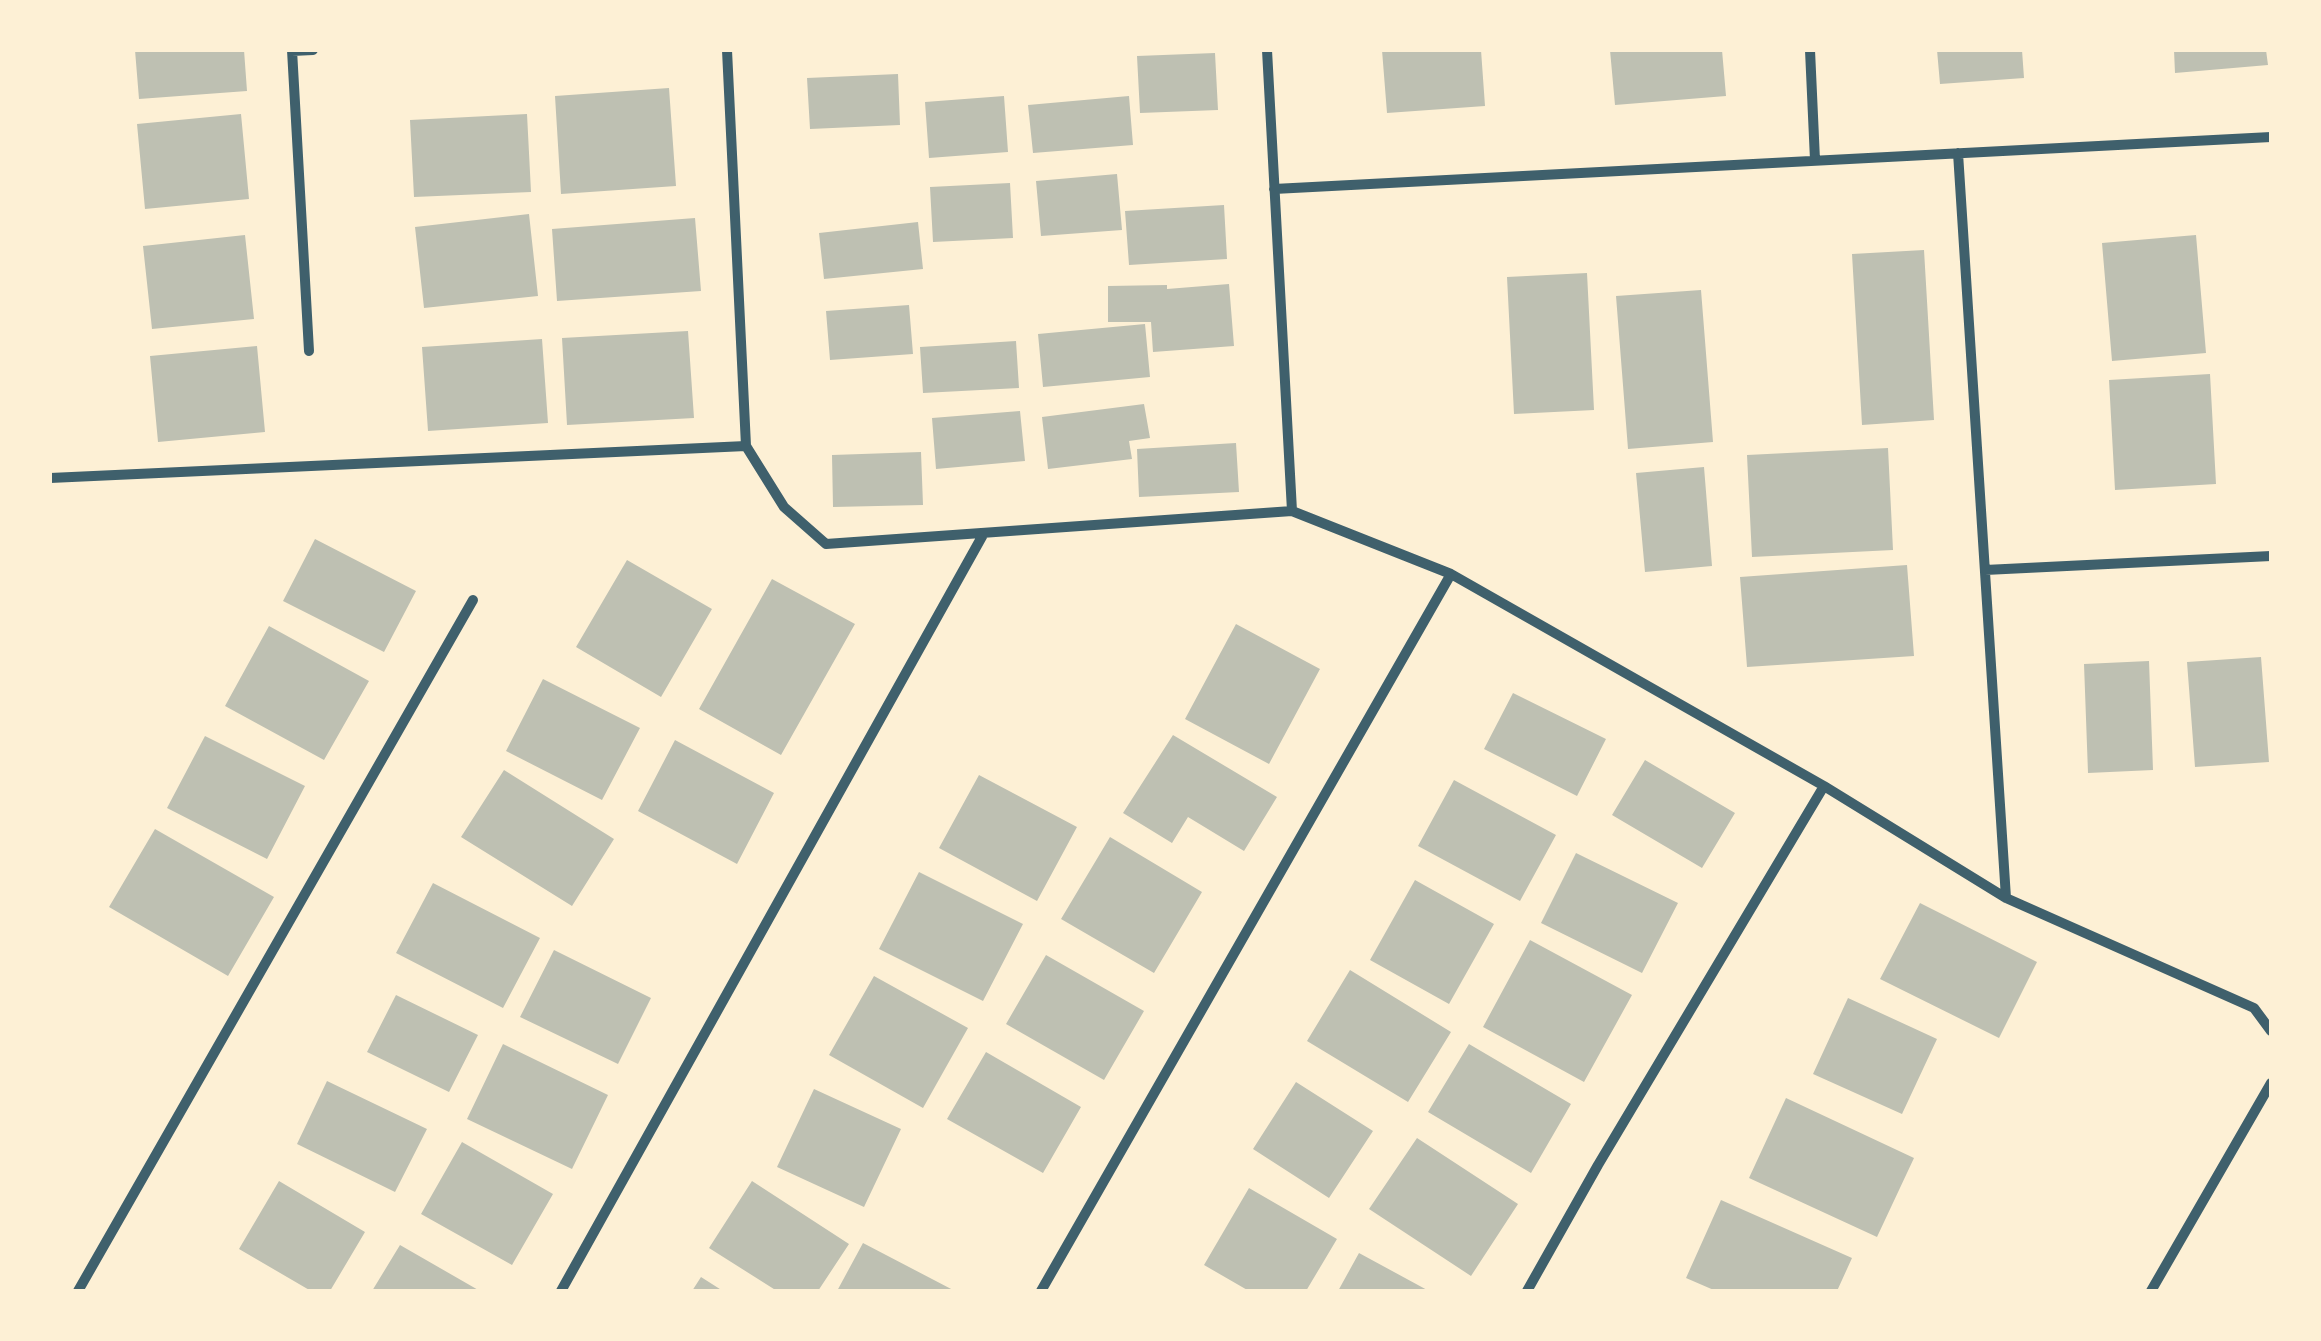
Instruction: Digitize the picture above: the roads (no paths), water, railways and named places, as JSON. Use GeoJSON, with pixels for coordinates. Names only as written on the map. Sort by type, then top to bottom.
{"type":"FeatureCollection","features":[{"type":"Feature","properties":{"kind":"street"},"geometry":{"type":"LineString","coordinates":[[309,351],[292,51],[313,50]]}},
{"type":"Feature","properties":{"kind":"street"},"geometry":{"type":"LineString","coordinates":[[727,50],[746,446],[784,507],[826,544],[1292,511],[1451,574],[1824,786],[2006,898],[2254,1008],[2271,1031]]}},
{"type":"Feature","properties":{"kind":"street"},"geometry":{"type":"LineString","coordinates":[[1266,50],[1292,511]]}},
{"type":"Feature","properties":{"kind":"street"},"geometry":{"type":"LineString","coordinates":[[1810,50],[1816,160]]}},
{"type":"Feature","properties":{"kind":"street"},"geometry":{"type":"LineString","coordinates":[[1274,189],[2271,137]]}},
{"type":"Feature","properties":{"kind":"street"},"geometry":{"type":"LineString","coordinates":[[1958,153],[2006,898]]}},
{"type":"Feature","properties":{"kind":"street"},"geometry":{"type":"LineString","coordinates":[[50,478],[746,446]]}},
{"type":"Feature","properties":{"kind":"street"},"geometry":{"type":"LineString","coordinates":[[561,1291],[984,533]]}},
{"type":"Feature","properties":{"kind":"street"},"geometry":{"type":"LineString","coordinates":[[1985,570],[2271,556]]}},
{"type":"Feature","properties":{"kind":"street"},"geometry":{"type":"LineString","coordinates":[[1041,1291],[1451,574]]}},
{"type":"Feature","properties":{"kind":"street"},"geometry":{"type":"LineString","coordinates":[[78,1291],[473,600]]}},
{"type":"Feature","properties":{"kind":"street"},"geometry":{"type":"LineString","coordinates":[[1527,1291],[1824,786]]}},
{"type":"Feature","properties":{"kind":"street"},"geometry":{"type":"LineString","coordinates":[[2152,1291],[2271,1083]]}}]}
